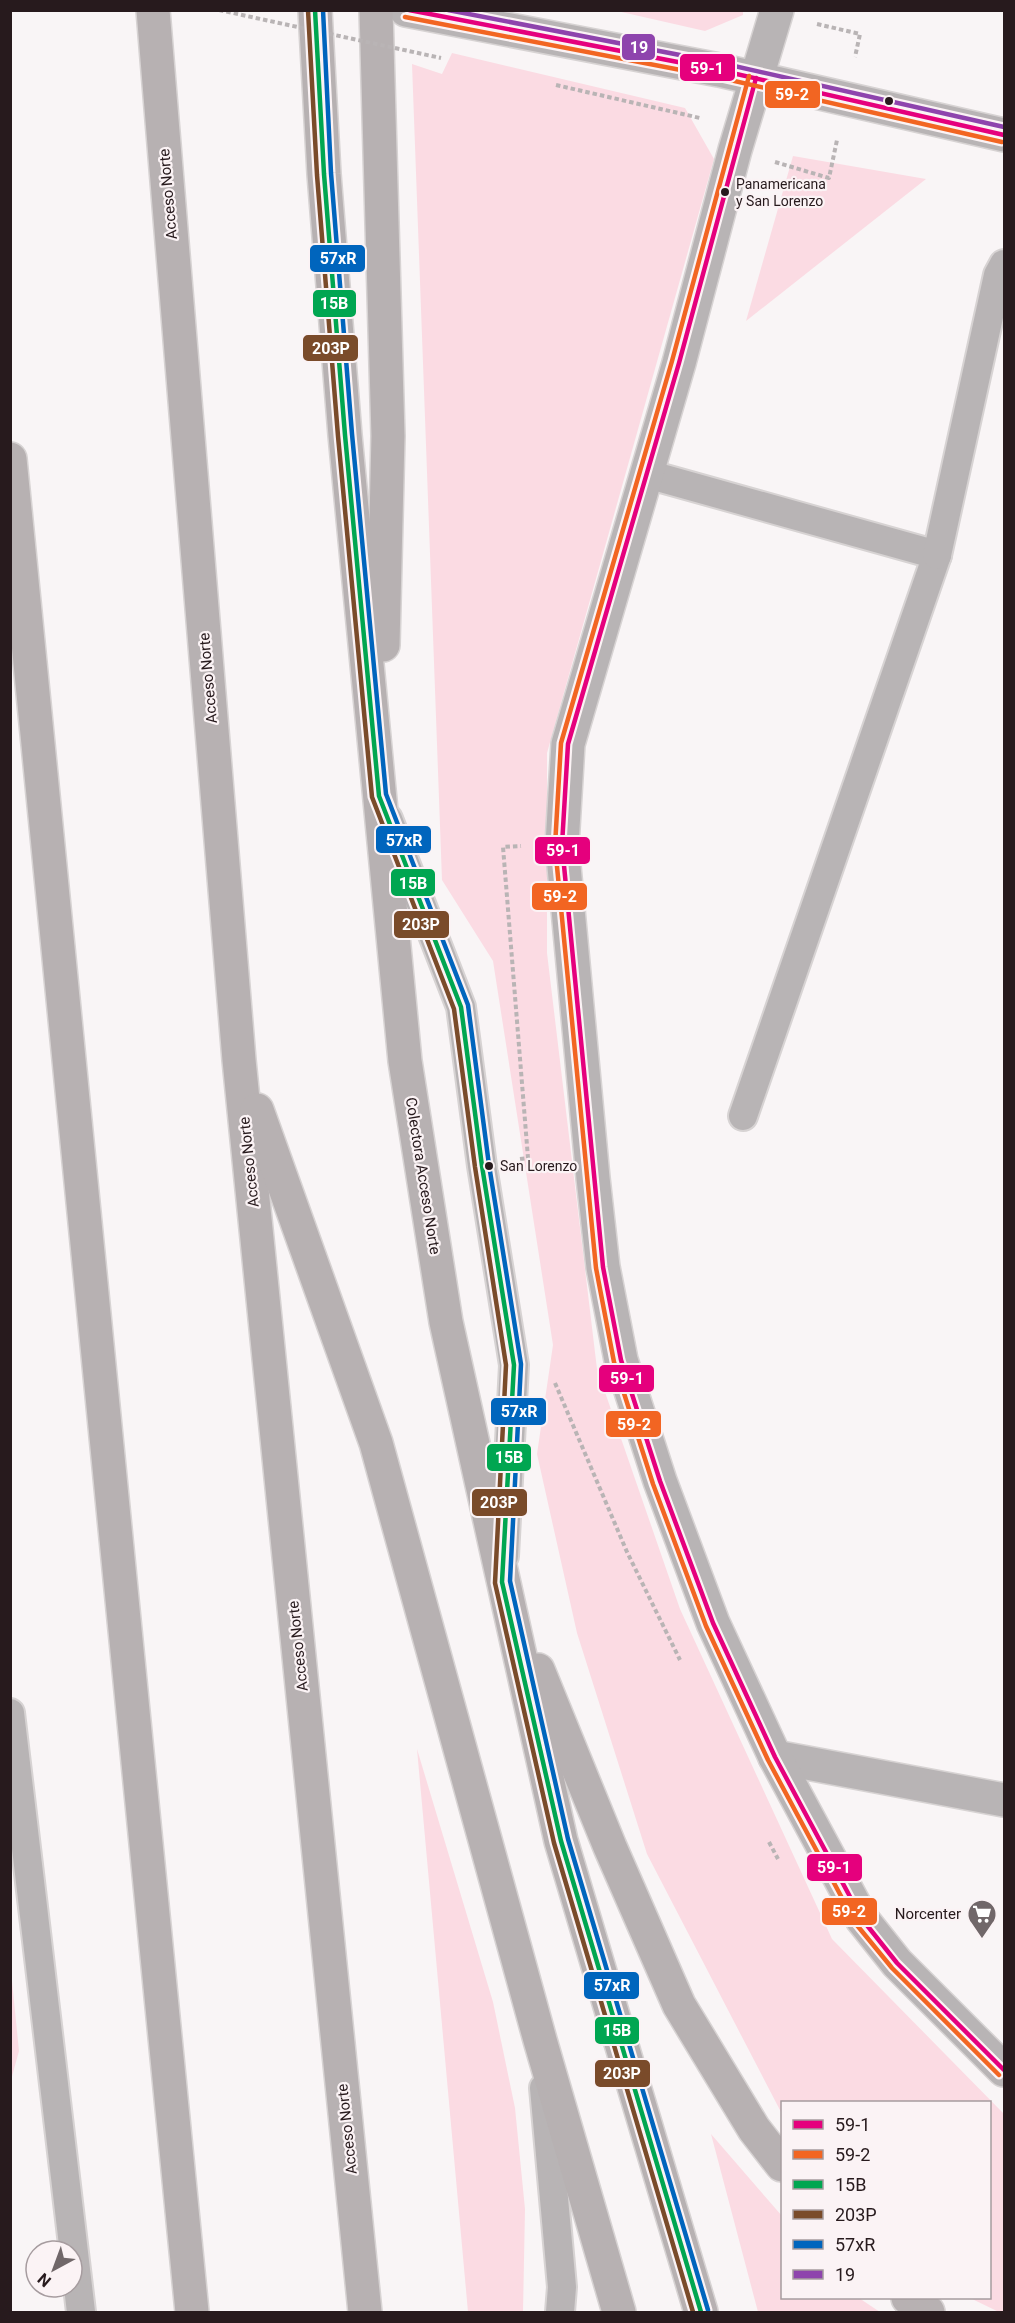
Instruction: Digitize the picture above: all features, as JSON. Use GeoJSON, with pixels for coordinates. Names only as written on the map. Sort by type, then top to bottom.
{"type":"FeatureCollection","features":[{"type":"Feature","properties":{"kind":"highway","name":"Acceso Norte"},"geometry":{"type":"LineString","coordinates":[[153,10],[239,1060],[365,2313]]}},
{"type":"Feature","properties":{"kind":"highway","name":"Colectora Acceso Norte"},"geometry":{"type":"LineString","coordinates":[[315,10],[324,174],[345,435],[405,1061],[446,1322],[561,1841],[701,2313]]}},
{"type":"Feature","properties":{"kind":"highway"},"geometry":{"type":"LineString","coordinates":[[376,10],[388,436],[379,796]]}},
{"type":"Feature","properties":{"kind":"highway"},"geometry":{"type":"LineString","coordinates":[[10,459],[192,2313]]}},
{"type":"Feature","properties":{"kind":"highway"},"geometry":{"type":"LineString","coordinates":[[239,1060],[376,1443],[540,2040],[619,2313]]}},
{"type":"Feature","properties":{"kind":"highway"},"geometry":{"type":"LineString","coordinates":[[502,1582],[610,1847],[679,2005],[754,2130],[781,2163]]}},
{"type":"Feature","properties":{"kind":"highway"},"geometry":{"type":"LineString","coordinates":[[909,2299],[928,2313]]}},
{"type":"Feature","properties":{"kind":"street"},"geometry":{"type":"LineString","coordinates":[[406,10],[756,78],[1005,135]]}},
{"type":"Feature","properties":{"kind":"street"},"geometry":{"type":"LineString","coordinates":[[777,10],[756,78],[647,474],[568,744],[562,845],[593,1178],[603,1267],[621,1360],[660,1481],[712,1623],[775,1757],[862,1919],[897,1963],[1005,2070]]}},
{"type":"Feature","properties":{"kind":"street"},"geometry":{"type":"LineString","coordinates":[[775,1757],[1005,1800]]}},
{"type":"Feature","properties":{"kind":"lane"},"geometry":{"type":"LineString","coordinates":[[743,1116],[937,555],[998,275],[1005,264]]}},
{"type":"Feature","properties":{"kind":"lane"},"geometry":{"type":"LineString","coordinates":[[647,474],[937,555]]}},
{"type":"Feature","properties":{"kind":"lane"},"geometry":{"type":"LineString","coordinates":[[379,796],[460,1007],[482,1166],[514,1365],[502,1582]]}},
{"type":"Feature","properties":{"kind":"lane"},"geometry":{"type":"LineString","coordinates":[[10,1713],[81,2313]]}},
{"type":"Feature","properties":{"kind":"lane"},"geometry":{"type":"LineString","coordinates":[[540,2040],[562,2287],[560,2313]]}},
{"type":"Feature","properties":{"kind":"path"},"geometry":{"type":"LineString","coordinates":[[219,10],[453,61]]}},
{"type":"Feature","properties":{"kind":"path"},"geometry":{"type":"LineString","coordinates":[[545,82],[707,120]]}},
{"type":"Feature","properties":{"kind":"shaded area"},"geometry":{"type":"Polygon","coordinates":[[[743,10],[743,15],[705,31],[617,11],[743,10]]]}},
{"type":"Feature","properties":{"kind":"shaded area"},"geometry":{"type":"Polygon","coordinates":[[[452,53],[685,108],[714,159],[547,753],[547,953],[597,1369],[680,1609],[832,1939],[1004,2114],[1004,2312],[999,2312],[972,2299],[991,2299],[991,2101],[781,2101],[781,2112],[647,1854],[577,1633],[537,1454],[553,1345],[493,961],[442,880],[412,64],[442,74],[452,53]]]}},
{"type":"Feature","properties":{"kind":"shaded area"},"geometry":{"type":"Polygon","coordinates":[[[793,156],[926,179],[746,321],[793,156]]]}},
{"type":"Feature","properties":{"kind":"shaded area"},"geometry":{"type":"Polygon","coordinates":[[[417,1749],[493,2002],[515,2108],[525,2209],[523,2312],[468,2312],[417,1749]]]}},
{"type":"Feature","properties":{"kind":"shaded area"},"geometry":{"type":"Polygon","coordinates":[[[11,1971],[19,2051],[10,2080],[11,1971]]]}},
{"type":"Feature","properties":{"kind":"shaded area"},"geometry":{"type":"Polygon","coordinates":[[[711,2134],[781,2215],[781,2299],[860,2299],[880,2312],[758,2312],[711,2134]]]}},
{"type":"Feature","properties":{"kind":"transit line","name":"203P"},"geometry":{"type":"LineString","coordinates":[[308,10],[317,175],[338,436],[372,797],[454,1009],[475,1167],[506,1365],[495,1583],[554,1843],[693,2312]]}},
{"type":"Feature","properties":{"kind":"transit line","name":"15B"},"geometry":{"type":"LineString","coordinates":[[315,10],[324,174],[345,435],[379,796],[461,1007],[482,1166],[514,1365],[502,1582],[561,1841],[701,2312]]}},
{"type":"Feature","properties":{"kind":"transit line","name":"57xR"},"geometry":{"type":"LineString","coordinates":[[323,10],[331,173],[352,434],[386,794],[468,1005],[489,1165],[521,1364],[510,1581],[568,1839],[708,2310]]}},
{"type":"Feature","properties":{"kind":"transit line","name":"59-1"},"geometry":{"type":"LineString","coordinates":[[409,10],[719,70],[1004,135]]}},
{"type":"Feature","properties":{"kind":"transit line","name":"19"},"geometry":{"type":"LineString","coordinates":[[448,10],[721,63],[1004,127]]}},
{"type":"Feature","properties":{"kind":"transit line","name":"59-2"},"geometry":{"type":"LineString","coordinates":[[405,17],[717,77],[1002,142]]}},
{"type":"Feature","properties":{"kind":"transit line","name":"59-2"},"geometry":{"type":"LineString","coordinates":[[749,76],[672,361],[561,743],[555,846],[596,1268],[614,1362],[653,1484],[706,1626],[768,1760],[856,1924],[892,1968],[999,2075]]}},
{"type":"Feature","properties":{"kind":"transit line","name":"59-1"},"geometry":{"type":"LineString","coordinates":[[756,78],[679,363],[568,744],[562,845],[603,1267],[621,1360],[660,1481],[713,1623],[775,1757],[862,1919],[897,1963],[1004,2070]]}},
{"type":"Feature","properties":{"kind":"place","name":"Panamericana y San Lorenzo"},"geometry":{"type":"Point","coordinates":[725,192]}},
{"type":"Feature","properties":{"kind":"place","name":"San Lorenzo"},"geometry":{"type":"Point","coordinates":[489,1166]}},
{"type":"Feature","properties":{"kind":"place","name":"Norcenter"},"geometry":{"type":"Point","coordinates":[982,1940]}}]}
